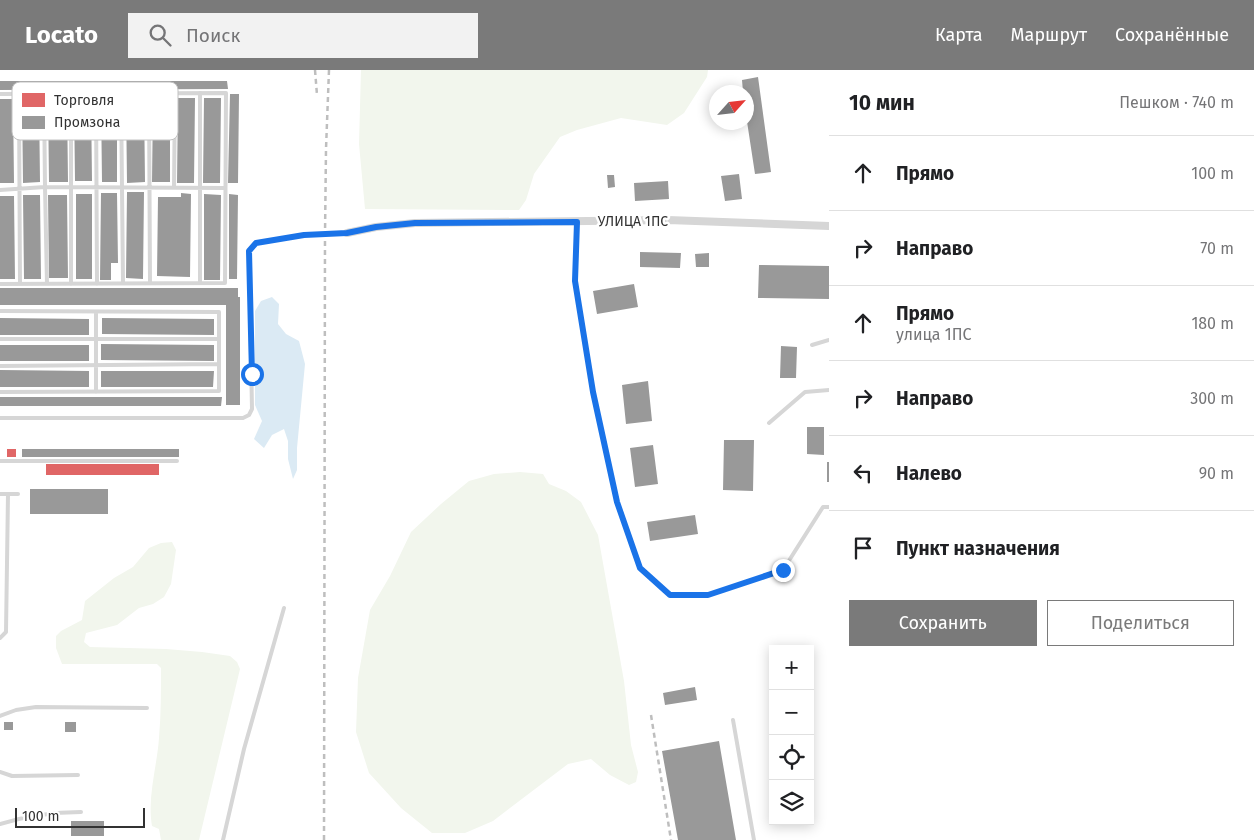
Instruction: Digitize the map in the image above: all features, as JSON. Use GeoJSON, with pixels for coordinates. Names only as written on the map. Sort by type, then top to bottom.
{"type":"FeatureCollection","features":[{"type":"Feature","properties":{"kind":"street","name":"УЛИЦА 1ПС"},"geometry":{"type":"LineString","coordinates":[[347,233],[376,227],[415,223],[668,220],[829,226]]}},
{"type":"Feature","properties":{"kind":"lane"},"geometry":{"type":"LineString","coordinates":[[0,284],[225,283],[226,93],[178,93]]}},
{"type":"Feature","properties":{"kind":"lane"},"geometry":{"type":"LineString","coordinates":[[200,93],[200,283]]}},
{"type":"Feature","properties":{"kind":"lane"},"geometry":{"type":"LineString","coordinates":[[19,140],[20,284]]}},
{"type":"Feature","properties":{"kind":"lane"},"geometry":{"type":"LineString","coordinates":[[44,140],[47,284]]}},
{"type":"Feature","properties":{"kind":"lane"},"geometry":{"type":"LineString","coordinates":[[71,140],[71,284]]}},
{"type":"Feature","properties":{"kind":"lane"},"geometry":{"type":"LineString","coordinates":[[96,140],[97,284]]}},
{"type":"Feature","properties":{"kind":"lane"},"geometry":{"type":"LineString","coordinates":[[122,140],[123,283]]}},
{"type":"Feature","properties":{"kind":"lane"},"geometry":{"type":"LineString","coordinates":[[149,140],[149,188],[151,193],[150,283]]}},
{"type":"Feature","properties":{"kind":"lane"},"geometry":{"type":"LineString","coordinates":[[174,188],[175,140]]}},
{"type":"Feature","properties":{"kind":"lane"},"geometry":{"type":"LineString","coordinates":[[0,190],[45,187],[225,188]]}},
{"type":"Feature","properties":{"kind":"lane"},"geometry":{"type":"LineString","coordinates":[[577,222],[575,281],[593,392],[617,502],[640,568],[670,595],[708,595],[783,570],[823,508],[829,507]]}},
{"type":"Feature","properties":{"kind":"lane"},"geometry":{"type":"LineString","coordinates":[[0,418],[243,418],[249,415],[252,409],[249,251]]}},
{"type":"Feature","properties":{"kind":"lane"},"geometry":{"type":"LineString","coordinates":[[0,311],[219,312],[219,391],[0,392]]}},
{"type":"Feature","properties":{"kind":"lane"},"geometry":{"type":"LineString","coordinates":[[96,312],[96,392]]}},
{"type":"Feature","properties":{"kind":"lane"},"geometry":{"type":"LineString","coordinates":[[0,339],[219,339]]}},
{"type":"Feature","properties":{"kind":"lane"},"geometry":{"type":"LineString","coordinates":[[812,345],[829,340]]}},
{"type":"Feature","properties":{"kind":"lane"},"geometry":{"type":"LineString","coordinates":[[0,366],[219,364]]}},
{"type":"Feature","properties":{"kind":"lane"},"geometry":{"type":"LineString","coordinates":[[769,422],[805,392],[829,390]]}},
{"type":"Feature","properties":{"kind":"lane"},"geometry":{"type":"LineString","coordinates":[[0,461],[177,461]]}},
{"type":"Feature","properties":{"kind":"lane"},"geometry":{"type":"LineString","coordinates":[[0,494],[18,494]]}},
{"type":"Feature","properties":{"kind":"lane"},"geometry":{"type":"LineString","coordinates":[[0,638],[6,632],[8,494]]}},
{"type":"Feature","properties":{"kind":"lane"},"geometry":{"type":"LineString","coordinates":[[223,840],[244,749],[284,608]]}},
{"type":"Feature","properties":{"kind":"lane"},"geometry":{"type":"LineString","coordinates":[[0,716],[16,710],[36,707],[147,708]]}},
{"type":"Feature","properties":{"kind":"lane"},"geometry":{"type":"LineString","coordinates":[[734,720],[754,840]]}},
{"type":"Feature","properties":{"kind":"lane"},"geometry":{"type":"LineString","coordinates":[[0,772],[12,776],[78,775]]}},
{"type":"Feature","properties":{"kind":"lane"},"geometry":{"type":"LineString","coordinates":[[0,824],[24,817],[81,812]]}},
{"type":"Feature","properties":{"kind":"path"},"geometry":{"type":"LineString","coordinates":[[249,251],[256,243],[304,235],[347,233]]}},
{"type":"Feature","properties":{"kind":"shaded area"},"geometry":{"type":"Polygon","coordinates":[[[361,70],[708,70],[707,77],[684,113],[667,125],[621,118],[577,130],[560,137],[534,174],[526,200],[519,210],[365,209],[359,144],[361,70]]]}},
{"type":"Feature","properties":{"kind":"shaded area"},"geometry":{"type":"Polygon","coordinates":[[[272,297],[279,304],[278,324],[286,334],[299,341],[305,364],[297,448],[297,470],[293,479],[288,459],[288,441],[284,429],[272,435],[264,448],[254,439],[262,421],[255,405],[255,311],[261,301],[272,297]]]}},
{"type":"Feature","properties":{"kind":"shaded area"},"geometry":{"type":"Polygon","coordinates":[[[520,472],[543,474],[549,484],[566,491],[581,502],[598,535],[624,681],[631,745],[638,772],[636,782],[629,785],[610,775],[591,759],[568,764],[493,821],[465,833],[432,833],[401,808],[369,773],[356,732],[358,678],[370,610],[390,576],[411,532],[441,504],[469,481],[494,474],[520,472]]]}},
{"type":"Feature","properties":{"kind":"shaded area"},"geometry":{"type":"Polygon","coordinates":[[[172,542],[176,550],[171,584],[164,597],[153,604],[139,608],[117,625],[86,633],[84,642],[90,647],[202,652],[230,656],[237,662],[240,669],[199,840],[161,840],[159,829],[152,826],[151,804],[160,729],[161,668],[157,664],[62,664],[56,648],[56,636],[61,631],[82,620],[85,601],[114,578],[133,567],[149,548],[161,543],[172,542]]]}},
{"type":"Feature","properties":{"kind":"building: Торговля"},"geometry":{"type":"Polygon","coordinates":[[[7,449],[16,449],[16,457],[7,457],[7,449]]]}},
{"type":"Feature","properties":{"kind":"building: Торговля"},"geometry":{"type":"Polygon","coordinates":[[[46,464],[159,464],[159,475],[46,475],[46,464]]]}},
{"type":"Feature","properties":{"kind":"building: Промзона"},"geometry":{"type":"Polygon","coordinates":[[[758,77],[771,172],[755,174],[748,130],[754,130],[754,85],[742,85],[742,80],[758,77]]]}},
{"type":"Feature","properties":{"kind":"building: Промзона"},"geometry":{"type":"Polygon","coordinates":[[[0,81],[227,81],[228,89],[178,89],[178,82],[12,82],[12,90],[0,90],[0,81]]]}},
{"type":"Feature","properties":{"kind":"building: Промзона"},"geometry":{"type":"Polygon","coordinates":[[[230,94],[239,94],[238,183],[228,183],[230,94]]]}},
{"type":"Feature","properties":{"kind":"building: Промзона"},"geometry":{"type":"Polygon","coordinates":[[[178,98],[195,98],[194,183],[177,183],[178,98]]]}},
{"type":"Feature","properties":{"kind":"building: Промзона"},"geometry":{"type":"Polygon","coordinates":[[[204,98],[221,98],[220,183],[203,183],[204,98]]]}},
{"type":"Feature","properties":{"kind":"building: Промзона"},"geometry":{"type":"Polygon","coordinates":[[[0,99],[12,99],[14,183],[0,183],[0,99]]]}},
{"type":"Feature","properties":{"kind":"building: Промзона"},"geometry":{"type":"Polygon","coordinates":[[[22,140],[39,140],[40,182],[23,183],[22,140]]]}},
{"type":"Feature","properties":{"kind":"building: Промзона"},"geometry":{"type":"Polygon","coordinates":[[[48,140],[67,140],[68,182],[49,182],[48,140]]]}},
{"type":"Feature","properties":{"kind":"building: Промзона"},"geometry":{"type":"Polygon","coordinates":[[[74,140],[92,140],[92,181],[75,181],[74,140]]]}},
{"type":"Feature","properties":{"kind":"building: Промзона"},"geometry":{"type":"Polygon","coordinates":[[[101,140],[117,140],[117,182],[102,182],[101,140]]]}},
{"type":"Feature","properties":{"kind":"building: Промзона"},"geometry":{"type":"Polygon","coordinates":[[[126,140],[144,140],[145,182],[127,183],[126,140]]]}},
{"type":"Feature","properties":{"kind":"building: Промзона"},"geometry":{"type":"Polygon","coordinates":[[[153,140],[170,140],[170,182],[152,182],[153,140]]]}},
{"type":"Feature","properties":{"kind":"building: Промзона"},"geometry":{"type":"Polygon","coordinates":[[[739,174],[742,199],[725,201],[721,176],[739,174]]]}},
{"type":"Feature","properties":{"kind":"building: Промзона"},"geometry":{"type":"Polygon","coordinates":[[[607,175],[614,175],[615,187],[608,188],[607,175]]]}},
{"type":"Feature","properties":{"kind":"building: Промзона"},"geometry":{"type":"Polygon","coordinates":[[[668,181],[669,199],[635,201],[634,183],[668,181]]]}},
{"type":"Feature","properties":{"kind":"building: Промзона"},"geometry":{"type":"Polygon","coordinates":[[[127,192],[144,192],[143,279],[126,278],[127,192]]]}},
{"type":"Feature","properties":{"kind":"building: Промзона"},"geometry":{"type":"Polygon","coordinates":[[[101,193],[117,193],[118,263],[111,263],[111,280],[100,280],[101,193]]]}},
{"type":"Feature","properties":{"kind":"building: Промзона"},"geometry":{"type":"Polygon","coordinates":[[[181,193],[191,194],[190,277],[157,276],[158,197],[181,197],[181,193]]]}},
{"type":"Feature","properties":{"kind":"building: Промзона"},"geometry":{"type":"Polygon","coordinates":[[[76,194],[92,194],[92,279],[76,279],[76,194]]]}},
{"type":"Feature","properties":{"kind":"building: Промзона"},"geometry":{"type":"Polygon","coordinates":[[[204,194],[221,195],[220,280],[204,280],[204,194]]]}},
{"type":"Feature","properties":{"kind":"building: Промзона"},"geometry":{"type":"Polygon","coordinates":[[[229,194],[238,195],[237,279],[229,279],[229,194]]]}},
{"type":"Feature","properties":{"kind":"building: Промзона"},"geometry":{"type":"Polygon","coordinates":[[[23,195],[40,195],[41,279],[24,279],[23,195]]]}},
{"type":"Feature","properties":{"kind":"building: Промзона"},"geometry":{"type":"Polygon","coordinates":[[[48,195],[67,195],[68,278],[49,278],[48,195]]]}},
{"type":"Feature","properties":{"kind":"building: Промзона"},"geometry":{"type":"Polygon","coordinates":[[[0,196],[14,196],[15,279],[0,279],[0,196]]]}},
{"type":"Feature","properties":{"kind":"building: Промзона"},"geometry":{"type":"Polygon","coordinates":[[[640,252],[681,253],[680,268],[640,267],[640,252]]]}},
{"type":"Feature","properties":{"kind":"building: Промзона"},"geometry":{"type":"Polygon","coordinates":[[[709,253],[709,267],[696,267],[695,254],[709,253]]]}},
{"type":"Feature","properties":{"kind":"building: Промзона"},"geometry":{"type":"Polygon","coordinates":[[[759,265],[829,266],[829,299],[758,298],[759,265]]]}},
{"type":"Feature","properties":{"kind":"building: Промзона"},"geometry":{"type":"Polygon","coordinates":[[[634,284],[638,307],[597,314],[593,291],[634,284]]]}},
{"type":"Feature","properties":{"kind":"building: Промзона"},"geometry":{"type":"Polygon","coordinates":[[[0,288],[238,288],[238,297],[240,297],[240,405],[226,405],[226,305],[0,305],[0,288]]]}},
{"type":"Feature","properties":{"kind":"building: Промзона"},"geometry":{"type":"Polygon","coordinates":[[[0,318],[89,319],[89,335],[0,335],[0,318]]]}},
{"type":"Feature","properties":{"kind":"building: Промзона"},"geometry":{"type":"Polygon","coordinates":[[[102,318],[214,319],[214,335],[102,334],[102,318]]]}},
{"type":"Feature","properties":{"kind":"building: Промзона"},"geometry":{"type":"Polygon","coordinates":[[[101,344],[214,345],[214,361],[101,360],[101,344]]]}},
{"type":"Feature","properties":{"kind":"building: Промзона"},"geometry":{"type":"Polygon","coordinates":[[[0,345],[89,345],[89,361],[0,361],[0,345]]]}},
{"type":"Feature","properties":{"kind":"building: Промзона"},"geometry":{"type":"Polygon","coordinates":[[[781,346],[797,347],[796,378],[780,378],[781,346]]]}},
{"type":"Feature","properties":{"kind":"building: Промзона"},"geometry":{"type":"Polygon","coordinates":[[[0,370],[89,371],[89,387],[0,387],[0,370]]]}},
{"type":"Feature","properties":{"kind":"building: Промзона"},"geometry":{"type":"Polygon","coordinates":[[[101,371],[214,371],[213,387],[101,387],[101,371]]]}},
{"type":"Feature","properties":{"kind":"building: Промзона"},"geometry":{"type":"Polygon","coordinates":[[[648,381],[652,421],[626,424],[622,385],[648,381]]]}},
{"type":"Feature","properties":{"kind":"building: Промзона"},"geometry":{"type":"Polygon","coordinates":[[[0,397],[222,397],[221,406],[0,406],[0,397]]]}},
{"type":"Feature","properties":{"kind":"building: Промзона"},"geometry":{"type":"Polygon","coordinates":[[[807,427],[824,427],[824,455],[807,454],[807,427]]]}},
{"type":"Feature","properties":{"kind":"building: Промзона"},"geometry":{"type":"Polygon","coordinates":[[[724,440],[754,440],[753,491],[723,490],[724,440]]]}},
{"type":"Feature","properties":{"kind":"building: Промзона"},"geometry":{"type":"Polygon","coordinates":[[[653,445],[658,484],[635,487],[630,448],[653,445]]]}},
{"type":"Feature","properties":{"kind":"building: Промзона"},"geometry":{"type":"Polygon","coordinates":[[[22,449],[179,449],[179,457],[22,457],[22,449]]]}},
{"type":"Feature","properties":{"kind":"building: Промзона"},"geometry":{"type":"Polygon","coordinates":[[[827,462],[829,462],[829,482],[827,482],[827,462]]]}},
{"type":"Feature","properties":{"kind":"building: Промзона"},"geometry":{"type":"Polygon","coordinates":[[[30,489],[108,489],[108,514],[30,514],[30,489]]]}},
{"type":"Feature","properties":{"kind":"building: Промзона"},"geometry":{"type":"Polygon","coordinates":[[[695,515],[698,534],[650,541],[647,522],[695,515]]]}},
{"type":"Feature","properties":{"kind":"building: Промзона"},"geometry":{"type":"Polygon","coordinates":[[[695,687],[697,700],[665,705],[663,693],[695,687]]]}},
{"type":"Feature","properties":{"kind":"building: Промзона"},"geometry":{"type":"Polygon","coordinates":[[[4,722],[13,722],[13,730],[4,730],[4,722]]]}},
{"type":"Feature","properties":{"kind":"building: Промзона"},"geometry":{"type":"Polygon","coordinates":[[[65,722],[76,722],[76,732],[65,732],[65,722]]]}},
{"type":"Feature","properties":{"kind":"building: Промзона"},"geometry":{"type":"Polygon","coordinates":[[[719,741],[736,840],[678,840],[662,751],[719,741]]]}},
{"type":"Feature","properties":{"kind":"building: Промзона"},"geometry":{"type":"Polygon","coordinates":[[[71,821],[104,821],[104,836],[71,836],[71,821]]]}},
{"type":"Feature","properties":{"kind":"railway"},"geometry":{"type":"LineString","coordinates":[[315,70],[317,95]]}},
{"type":"Feature","properties":{"kind":"railway"},"geometry":{"type":"LineString","coordinates":[[324,840],[325,235],[329,70]]}},
{"type":"Feature","properties":{"kind":"railway"},"geometry":{"type":"LineString","coordinates":[[651,715],[671,840]]}},
{"type":"Feature","properties":{"kind":"route"},"geometry":{"type":"LineString","coordinates":[[252,374],[249,251],[256,243],[304,235],[347,233],[376,227],[415,223],[577,222],[575,281],[593,392],[617,502],[640,568],[670,595],[708,595],[783,570]]}}]}
